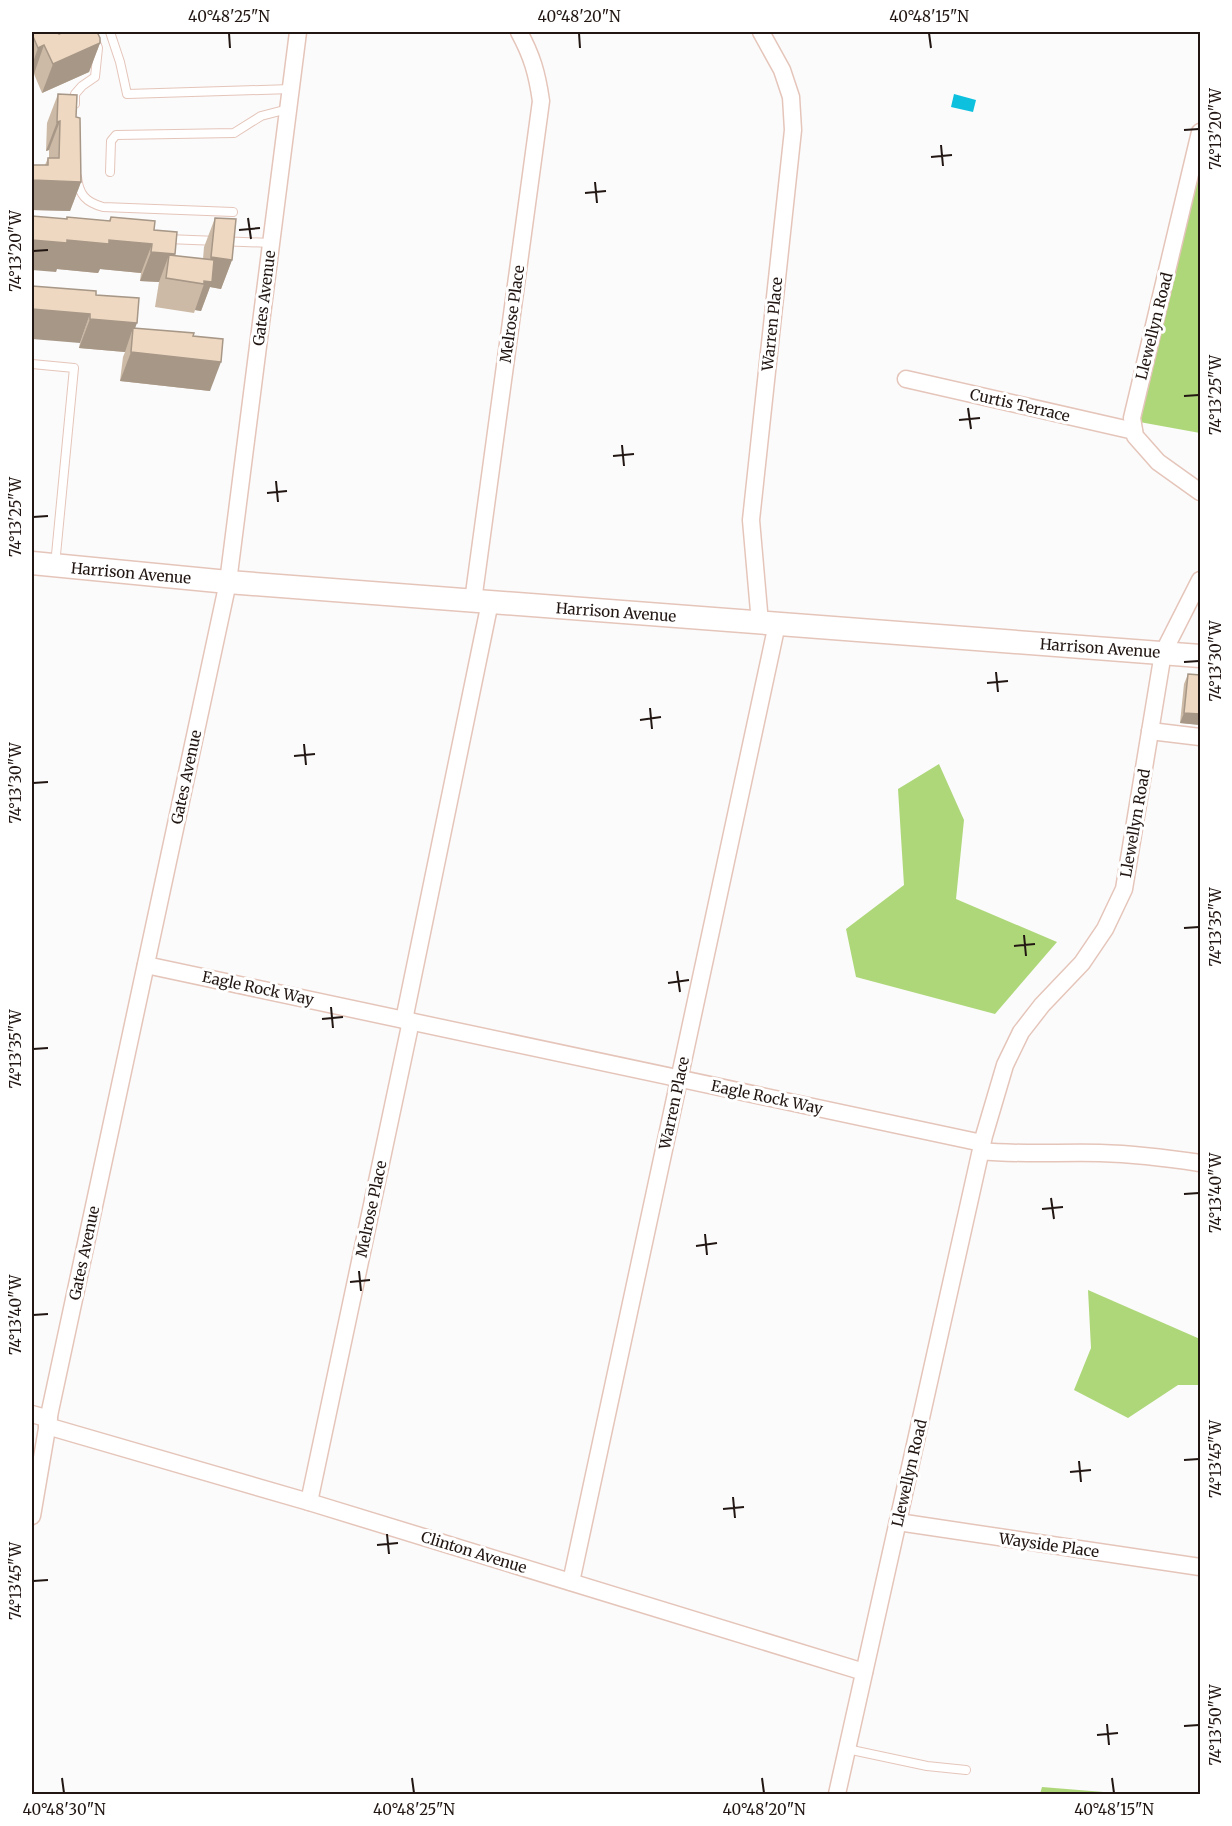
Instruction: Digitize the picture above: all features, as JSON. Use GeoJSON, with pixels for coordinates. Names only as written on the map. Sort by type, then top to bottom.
{"type":"FeatureCollection","features":[{"type":"Feature","properties":{"kind":"street","name":"Gates Avenue"},"geometry":{"type":"LineString","coordinates":[[32,1516],[48,1423],[228,582],[298,32]]}},
{"type":"Feature","properties":{"kind":"street","name":"Melrose Place"},"geometry":{"type":"LineString","coordinates":[[309,1502],[408,1020],[482,602],[541,101],[537,71],[519,32]]}},
{"type":"Feature","properties":{"kind":"street","name":"Warren Place"},"geometry":{"type":"LineString","coordinates":[[571,1582],[680,1078],[769,623],[751,520],[793,130],[791,97],[782,70],[761,32]]}},
{"type":"Feature","properties":{"kind":"street","name":"Llewellyn Road"},"geometry":{"type":"LineString","coordinates":[[1134,430],[1132,418],[1200,132]]}},
{"type":"Feature","properties":{"kind":"street","name":"Curtis Terrace"},"geometry":{"type":"LineString","coordinates":[[906,379],[1134,430]]}},
{"type":"Feature","properties":{"kind":"street"},"geometry":{"type":"LineString","coordinates":[[1134,430],[1135,436],[1158,462],[1200,492]]}},
{"type":"Feature","properties":{"kind":"street","name":"Harrison Avenue"},"geometry":{"type":"LineString","coordinates":[[32,563],[228,582],[1200,656]]}},
{"type":"Feature","properties":{"kind":"street","name":"Llewellyn Road"},"geometry":{"type":"LineString","coordinates":[[837,1794],[982,1147],[1005,1065],[1021,1032],[1042,1005],[1082,963],[1105,929],[1124,889],[1163,653],[1200,580]]}},
{"type":"Feature","properties":{"kind":"street"},"geometry":{"type":"LineString","coordinates":[[1150,731],[1200,737]]}},
{"type":"Feature","properties":{"kind":"street","name":"Eagle Rock Way"},"geometry":{"type":"LineString","coordinates":[[146,965],[680,1078],[1018,1154],[1099,1153],[1151,1156],[1200,1163]]}},
{"type":"Feature","properties":{"kind":"street","name":"Clinton Avenue"},"geometry":{"type":"LineString","coordinates":[[32,1414],[48,1423],[864,1672]]}},
{"type":"Feature","properties":{"kind":"street","name":"Wayside Place"},"geometry":{"type":"LineString","coordinates":[[898,1522],[1200,1567]]}},
{"type":"Feature","properties":{"kind":"lane"},"geometry":{"type":"LineString","coordinates":[[76,117],[75,94],[95,77],[98,48],[92,32]]}},
{"type":"Feature","properties":{"kind":"lane"},"geometry":{"type":"LineString","coordinates":[[110,32],[127,94],[291,89]]}},
{"type":"Feature","properties":{"kind":"lane"},"geometry":{"type":"LineString","coordinates":[[110,172],[111,141],[116,135],[234,133],[261,116],[288,109]]}},
{"type":"Feature","properties":{"kind":"lane"},"geometry":{"type":"LineString","coordinates":[[77,165],[80,192],[85,200],[94,205],[233,213]]}},
{"type":"Feature","properties":{"kind":"lane"},"geometry":{"type":"LineString","coordinates":[[157,239],[271,243]]}},
{"type":"Feature","properties":{"kind":"lane"},"geometry":{"type":"LineString","coordinates":[[32,364],[74,368],[55,565]]}},
{"type":"Feature","properties":{"kind":"lane"},"geometry":{"type":"LineString","coordinates":[[847,1749],[927,1766],[966,1770]]}},
{"type":"Feature","properties":{"kind":"green space"},"geometry":{"type":"Polygon","coordinates":[[[1200,123],[1200,433],[1134,421],[1200,123]]]}},
{"type":"Feature","properties":{"kind":"green space"},"geometry":{"type":"Polygon","coordinates":[[[939,764],[964,820],[956,899],[1057,942],[995,1014],[856,977],[846,929],[904,885],[898,789],[939,764]]]}},
{"type":"Feature","properties":{"kind":"green space"},"geometry":{"type":"Polygon","coordinates":[[[1088,1290],[1200,1339],[1200,1385],[1178,1385],[1128,1418],[1074,1390],[1091,1348],[1088,1290]]]}},
{"type":"Feature","properties":{"kind":"green space"},"geometry":{"type":"Polygon","coordinates":[[[1042,1787],[1128,1794],[1040,1794],[1042,1787]]]}},
{"type":"Feature","properties":{"kind":"water"},"geometry":{"type":"Polygon","coordinates":[[[954,94],[976,100],[973,112],[951,107],[954,94]]]}},
{"type":"Feature","properties":{"kind":"building"},"geometry":{"type":"Polygon","coordinates":[[[32,32],[58,32],[59,34],[97,32],[100,43],[53,64],[44,45],[38,48],[32,32]]]}},
{"type":"Feature","properties":{"kind":"building"},"geometry":{"type":"Polygon","coordinates":[[[58,94],[77,95],[76,117],[80,118],[81,182],[32,180],[32,165],[48,165],[48,158],[59,158],[58,94]]]}},
{"type":"Feature","properties":{"kind":"building"},"geometry":{"type":"Polygon","coordinates":[[[32,216],[110,221],[111,217],[155,221],[154,230],[177,232],[175,254],[151,252],[152,244],[109,240],[109,244],[67,240],[67,243],[32,240],[32,216]]]}},
{"type":"Feature","properties":{"kind":"building"},"geometry":{"type":"Polygon","coordinates":[[[215,218],[236,219],[232,260],[211,257],[215,218]]]}},
{"type":"Feature","properties":{"kind":"building"},"geometry":{"type":"Polygon","coordinates":[[[169,255],[214,260],[212,282],[204,281],[204,284],[166,278],[169,255]]]}},
{"type":"Feature","properties":{"kind":"building"},"geometry":{"type":"Polygon","coordinates":[[[32,286],[96,291],[96,295],[139,298],[137,323],[90,319],[90,314],[32,309],[32,286]]]}},
{"type":"Feature","properties":{"kind":"building"},"geometry":{"type":"Polygon","coordinates":[[[133,328],[194,333],[193,336],[223,339],[221,362],[131,352],[133,328]]]}},
{"type":"Feature","properties":{"kind":"building"},"geometry":{"type":"Polygon","coordinates":[[[1188,674],[1200,675],[1200,714],[1184,713],[1188,674]]]}}]}
